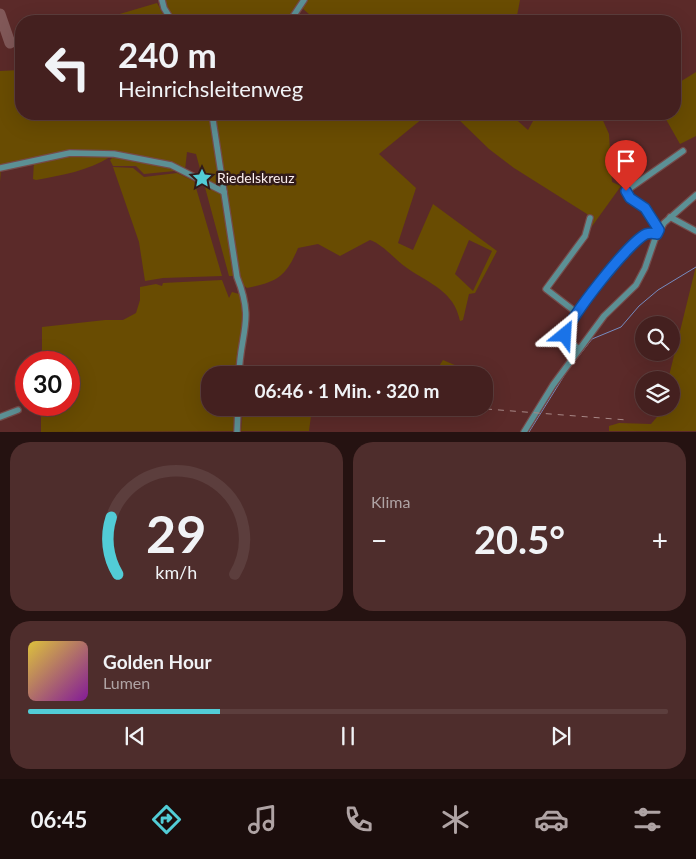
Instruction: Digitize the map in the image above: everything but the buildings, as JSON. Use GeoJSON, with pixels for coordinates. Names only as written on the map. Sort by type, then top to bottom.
{"type":"FeatureCollection","features":[{"type":"Feature","properties":{"kind":"street"},"geometry":{"type":"LineString","coordinates":[[162,0],[168,15]]}},
{"type":"Feature","properties":{"kind":"street"},"geometry":{"type":"LineString","coordinates":[[294,15],[304,0]]}},
{"type":"Feature","properties":{"kind":"street"},"geometry":{"type":"LineString","coordinates":[[213,120],[236,277],[246,301],[247,314],[240,366]]}},
{"type":"Feature","properties":{"kind":"street"},"geometry":{"type":"LineString","coordinates":[[658,232],[645,208],[630,198],[626,191],[683,151]]}},
{"type":"Feature","properties":{"kind":"street"},"geometry":{"type":"LineString","coordinates":[[0,168],[70,153],[114,154],[171,165],[224,192]]}},
{"type":"Feature","properties":{"kind":"street"},"geometry":{"type":"LineString","coordinates":[[524,432],[579,349],[604,316],[636,285],[645,268],[658,232],[670,217],[696,195]]}},
{"type":"Feature","properties":{"kind":"street"},"geometry":{"type":"LineString","coordinates":[[670,217],[696,231]]}},
{"type":"Feature","properties":{"kind":"street"},"geometry":{"type":"LineString","coordinates":[[577,313],[546,289],[585,236],[590,218]]}},
{"type":"Feature","properties":{"kind":"street"},"geometry":{"type":"LineString","coordinates":[[579,349],[565,335],[577,313],[611,269],[643,236],[658,232]]}},
{"type":"Feature","properties":{"kind":"street"},"geometry":{"type":"LineString","coordinates":[[0,417],[15,411]]}},
{"type":"Feature","properties":{"kind":"street"},"geometry":{"type":"LineString","coordinates":[[237,432],[238,416]]}},
{"type":"Feature","properties":{"kind":"shaded area"},"geometry":{"type":"Polygon","coordinates":[[[163,0],[300,0],[290,15],[172,15],[163,0]]]}},
{"type":"Feature","properties":{"kind":"shaded area"},"geometry":{"type":"Polygon","coordinates":[[[305,0],[520,0],[517,15],[310,15],[302,8],[305,0]]]}},
{"type":"Feature","properties":{"kind":"shaded area"},"geometry":{"type":"Polygon","coordinates":[[[157,3],[164,15],[116,15],[157,3]]]}},
{"type":"Feature","properties":{"kind":"shaded area"},"geometry":{"type":"Polygon","coordinates":[[[15,70],[15,120],[211,120],[234,276],[229,276],[196,154],[187,152],[185,170],[144,174],[136,166],[113,166],[110,160],[113,157],[110,157],[84,169],[36,180],[33,179],[34,161],[1,169],[0,182],[0,71],[15,70]]]}},
{"type":"Feature","properties":{"kind":"shaded area"},"geometry":{"type":"Polygon","coordinates":[[[696,72],[696,136],[680,144],[666,120],[681,120],[681,81],[696,72]]]}},
{"type":"Feature","properties":{"kind":"shaded area"},"geometry":{"type":"Polygon","coordinates":[[[216,120],[421,120],[379,154],[416,188],[398,243],[413,250],[433,204],[497,251],[475,293],[469,294],[463,320],[460,321],[457,311],[447,295],[403,265],[380,245],[370,240],[340,256],[318,244],[298,248],[289,266],[279,277],[247,288],[243,285],[238,268],[216,120]],[[469,240],[455,274],[473,291],[492,251],[469,240]]]}},
{"type":"Feature","properties":{"kind":"shaded area"},"geometry":{"type":"Polygon","coordinates":[[[459,120],[517,120],[528,130],[534,120],[603,120],[609,134],[612,182],[621,186],[585,236],[590,218],[587,214],[514,168],[489,149],[459,120]]]}},
{"type":"Feature","properties":{"kind":"shaded area"},"geometry":{"type":"Polygon","coordinates":[[[113,167],[133,168],[144,177],[177,173],[194,181],[222,276],[163,278],[145,281],[139,242],[113,167]]]}},
{"type":"Feature","properties":{"kind":"shaded area"},"geometry":{"type":"Polygon","coordinates":[[[696,266],[696,431],[609,431],[609,426],[619,423],[651,424],[657,416],[680,416],[680,371],[670,371],[673,361],[680,361],[680,331],[696,266]]]}},
{"type":"Feature","properties":{"kind":"shaded area"},"geometry":{"type":"Polygon","coordinates":[[[222,280],[229,298],[232,292],[239,294],[246,301],[240,366],[201,366],[201,416],[238,416],[237,431],[41,432],[41,416],[80,416],[80,351],[42,351],[42,327],[105,320],[123,320],[136,313],[140,300],[140,287],[156,284],[162,286],[163,283],[222,280]]]}},
{"type":"Feature","properties":{"kind":"shaded area"},"geometry":{"type":"Polygon","coordinates":[[[443,360],[457,366],[439,366],[443,360]]]}},
{"type":"Feature","properties":{"kind":"shaded area"},"geometry":{"type":"Polygon","coordinates":[[[242,416],[311,416],[309,431],[241,431],[242,416]]]}},
{"type":"Feature","properties":{"kind":"waterway"},"geometry":{"type":"LineString","coordinates":[[529,432],[567,371],[592,339],[621,327],[639,306],[658,290],[696,267]]}},
{"type":"Feature","properties":{"kind":"taxiway"},"geometry":{"type":"LineString","coordinates":[[0,14],[10,43]]}},
{"type":"Feature","properties":{"kind":"railway"},"geometry":{"type":"LineString","coordinates":[[493,409],[627,420]]}},
{"type":"Feature","properties":{"kind":"place","name":"Riedelskreuz"},"geometry":{"type":"Point","coordinates":[202,178]}},
{"type":"Feature","properties":{"kind":"route"},"geometry":{"type":"LineString","coordinates":[[565,335],[584,302],[611,269],[643,236],[652,233],[657,234],[659,230],[645,208],[630,198],[626,191]]}}]}
